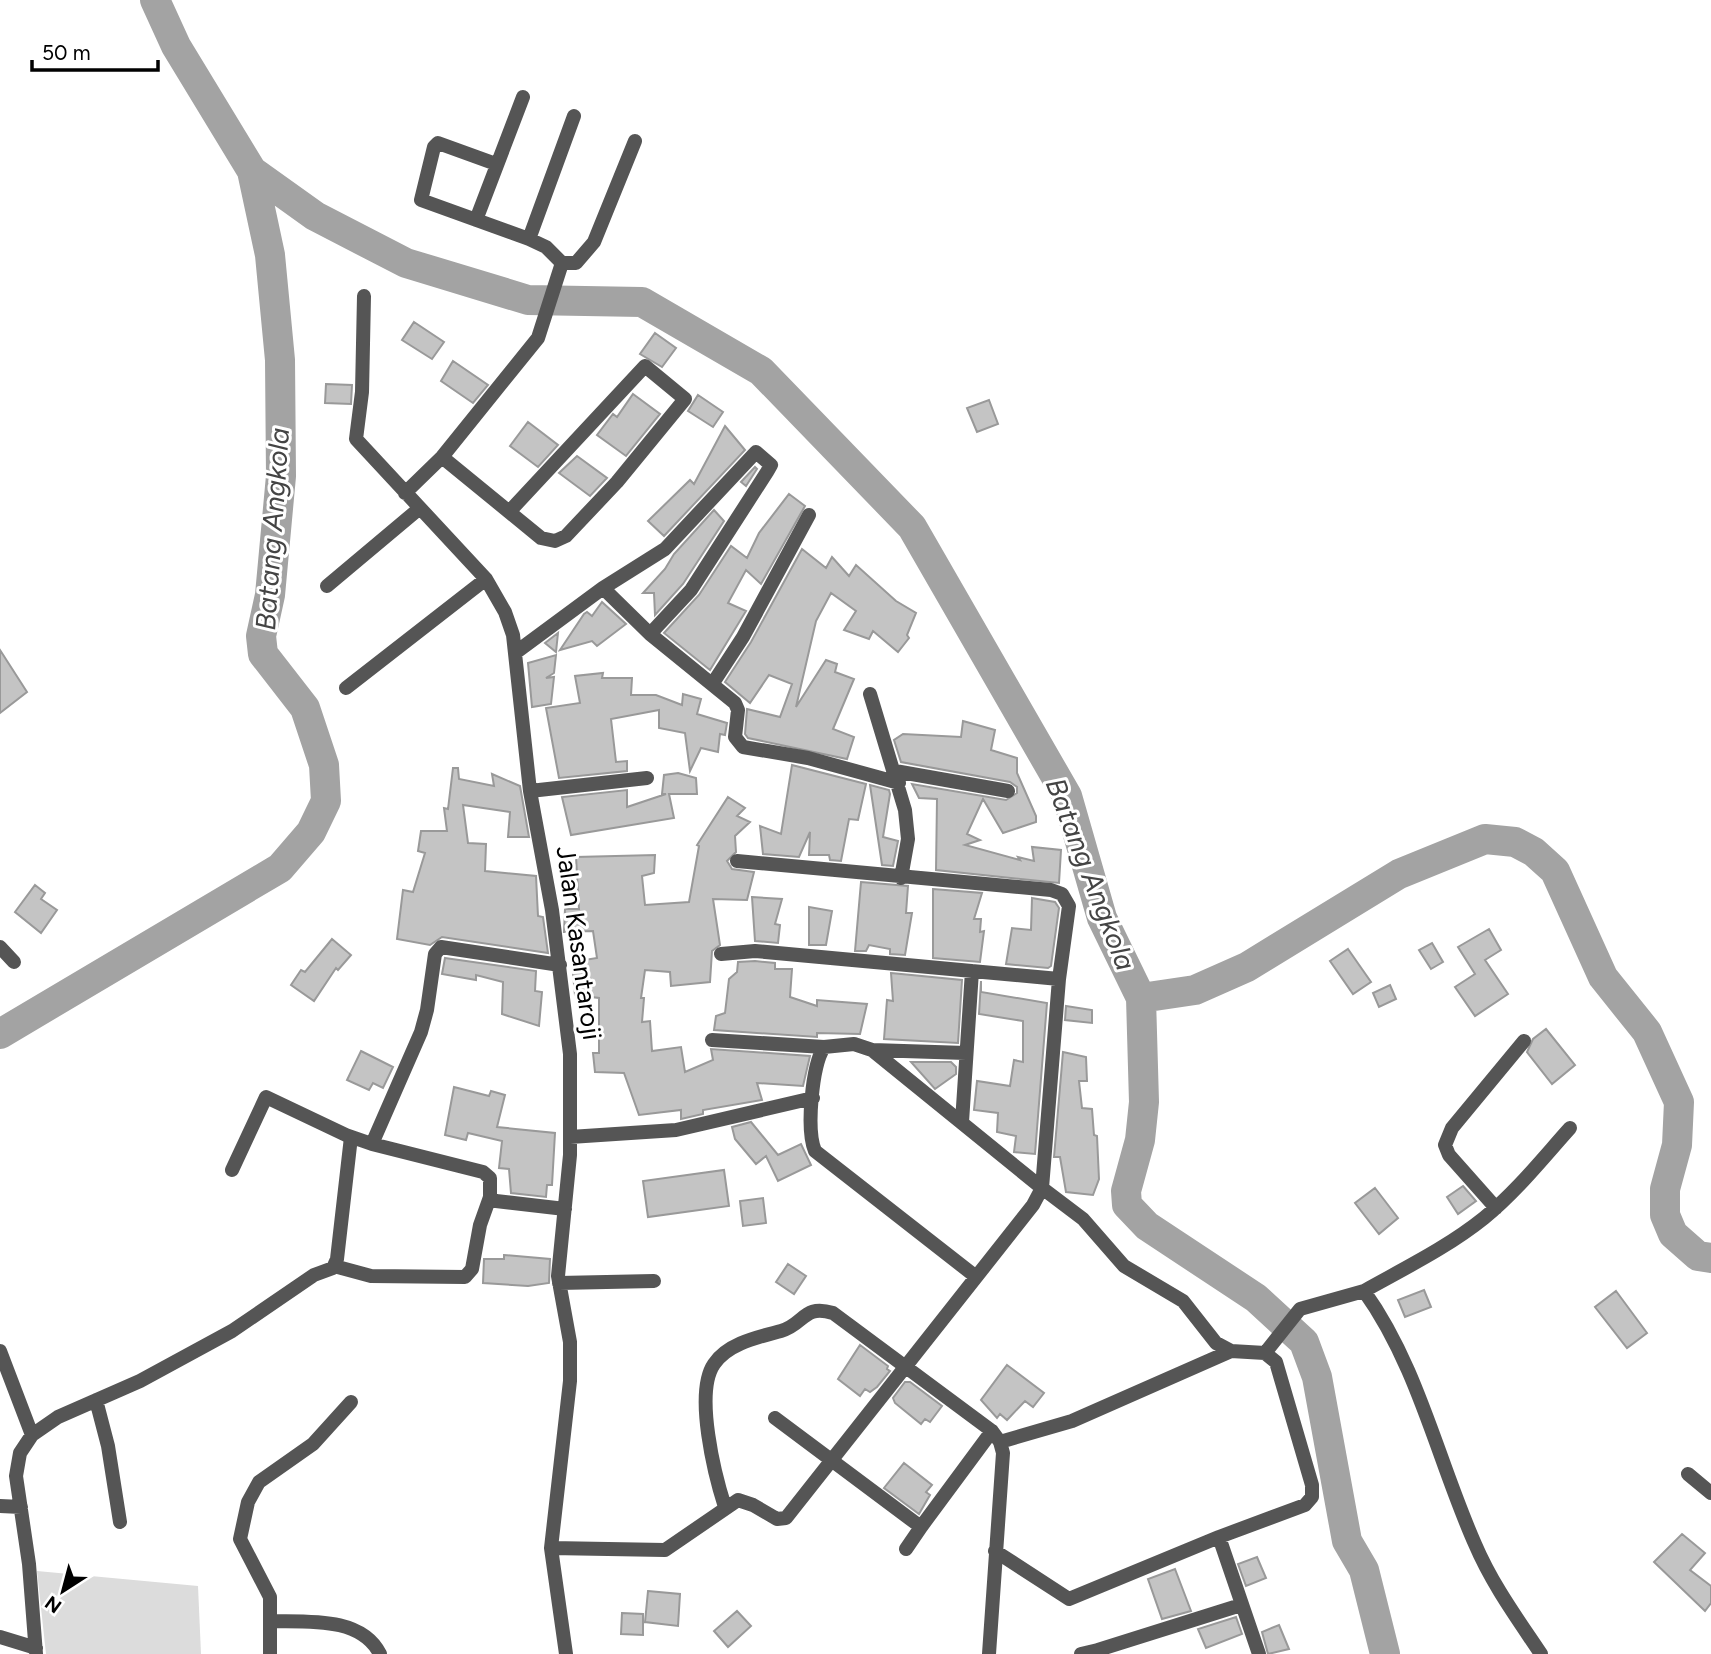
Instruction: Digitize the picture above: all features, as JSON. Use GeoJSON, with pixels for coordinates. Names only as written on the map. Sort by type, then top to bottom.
{"type":"FeatureCollection","features":[{"type":"Feature","properties":{"kind":"street"},"geometry":{"type":"LineString","coordinates":[[476,220],[523,97]]}},
{"type":"Feature","properties":{"kind":"street"},"geometry":{"type":"LineString","coordinates":[[529,239],[574,116]]}},
{"type":"Feature","properties":{"kind":"street"},"geometry":{"type":"LineString","coordinates":[[405,493],[442,457],[538,338],[560,269],[576,262],[590,249],[635,141]]}},
{"type":"Feature","properties":{"kind":"street"},"geometry":{"type":"LineString","coordinates":[[496,164],[440,143],[434,148],[421,200],[529,239],[543,246],[560,269]]}},
{"type":"Feature","properties":{"kind":"street","name":"Jalan Kasantaroji"},"geometry":{"type":"LineString","coordinates":[[364,296],[362,392],[355,436],[486,579],[505,611],[515,653],[530,791],[560,965],[570,1054],[570,1138],[559,1283],[570,1342],[570,1381],[551,1548],[566,1654]]}},
{"type":"Feature","properties":{"kind":"street"},"geometry":{"type":"LineString","coordinates":[[442,457],[509,512],[549,541],[566,536],[617,482],[685,399],[645,366],[509,512]]}},
{"type":"Feature","properties":{"kind":"street"},"geometry":{"type":"LineString","coordinates":[[515,653],[603,589],[665,549],[756,452],[769,461],[771,465],[767,472],[707,566],[650,634]]}},
{"type":"Feature","properties":{"kind":"street"},"geometry":{"type":"LineString","coordinates":[[327,586],[420,508]]}},
{"type":"Feature","properties":{"kind":"street"},"geometry":{"type":"LineString","coordinates":[[713,683],[743,637],[809,515]]}},
{"type":"Feature","properties":{"kind":"street"},"geometry":{"type":"LineString","coordinates":[[346,688],[486,579]]}},
{"type":"Feature","properties":{"kind":"street"},"geometry":{"type":"LineString","coordinates":[[603,589],[650,634],[713,683],[737,707],[735,737],[743,747],[897,777],[1008,791]]}},
{"type":"Feature","properties":{"kind":"street"},"geometry":{"type":"LineString","coordinates":[[870,694],[897,777],[908,838],[901,878]]}},
{"type":"Feature","properties":{"kind":"street"},"geometry":{"type":"LineString","coordinates":[[530,791],[647,778]]}},
{"type":"Feature","properties":{"kind":"street"},"geometry":{"type":"LineString","coordinates":[[551,1548],[659,1551],[680,1542],[725,1507],[742,1500],[783,1520],[1032,1205],[1042,1188],[1059,978],[1069,906],[1062,894],[1051,890],[737,861]]}},
{"type":"Feature","properties":{"kind":"street"},"geometry":{"type":"LineString","coordinates":[[0,947],[14,962]]}},
{"type":"Feature","properties":{"kind":"street"},"geometry":{"type":"LineString","coordinates":[[372,1144],[416,1046],[427,1010],[438,948],[560,965]]}},
{"type":"Feature","properties":{"kind":"street"},"geometry":{"type":"LineString","coordinates":[[721,954],[755,951],[1059,978]]}},
{"type":"Feature","properties":{"kind":"street"},"geometry":{"type":"LineString","coordinates":[[962,1122],[972,971]]}},
{"type":"Feature","properties":{"kind":"street"},"geometry":{"type":"LineString","coordinates":[[712,1040],[824,1047],[854,1044],[872,1050],[966,1053]]}},
{"type":"Feature","properties":{"kind":"street"},"geometry":{"type":"LineString","coordinates":[[1496,1208],[1449,1155],[1445,1145],[1452,1128],[1524,1041]]}},
{"type":"Feature","properties":{"kind":"street"},"geometry":{"type":"LineString","coordinates":[[824,1047],[817,1063],[811,1143],[820,1157],[975,1276]]}},
{"type":"Feature","properties":{"kind":"street"},"geometry":{"type":"LineString","coordinates":[[872,1050],[1083,1219],[1124,1266],[1173,1293],[1209,1336],[1231,1351]]}},
{"type":"Feature","properties":{"kind":"street"},"geometry":{"type":"LineString","coordinates":[[0,1637],[36,1651],[17,1466],[32,1435],[58,1417],[140,1381],[232,1331],[314,1275],[334,1266],[371,1276],[465,1277],[472,1269],[480,1225],[490,1197],[491,1181],[482,1172],[351,1137],[265,1098],[232,1170]]}},
{"type":"Feature","properties":{"kind":"street"},"geometry":{"type":"LineString","coordinates":[[570,1138],[676,1130],[813,1098]]}},
{"type":"Feature","properties":{"kind":"street"},"geometry":{"type":"LineString","coordinates":[[1265,1353],[1297,1312],[1364,1291],[1452,1240],[1496,1208],[1570,1128]]}},
{"type":"Feature","properties":{"kind":"street"},"geometry":{"type":"LineString","coordinates":[[334,1266],[351,1137]]}},
{"type":"Feature","properties":{"kind":"street"},"geometry":{"type":"LineString","coordinates":[[490,1197],[509,1205],[565,1209]]}},
{"type":"Feature","properties":{"kind":"street"},"geometry":{"type":"LineString","coordinates":[[559,1283],[654,1281]]}},
{"type":"Feature","properties":{"kind":"street"},"geometry":{"type":"LineString","coordinates":[[1364,1291],[1382,1315],[1405,1364],[1486,1567],[1541,1654]]}},
{"type":"Feature","properties":{"kind":"street"},"geometry":{"type":"LineString","coordinates":[[725,1507],[714,1472],[707,1406],[711,1370],[726,1352],[792,1327],[808,1312],[820,1310],[841,1318],[905,1364],[996,1436],[1003,1453],[989,1654]]}},
{"type":"Feature","properties":{"kind":"street"},"geometry":{"type":"LineString","coordinates":[[0,1351],[32,1435]]}},
{"type":"Feature","properties":{"kind":"street"},"geometry":{"type":"LineString","coordinates":[[906,1549],[996,1436],[1072,1421],[1231,1351],[1265,1353],[1279,1367],[1312,1485],[1312,1497],[1305,1505],[1069,1599],[995,1551]]}},
{"type":"Feature","properties":{"kind":"street"},"geometry":{"type":"LineString","coordinates":[[96,1400],[108,1446],[120,1522]]}},
{"type":"Feature","properties":{"kind":"street"},"geometry":{"type":"LineString","coordinates":[[270,1654],[267,1588],[240,1539],[251,1494],[259,1482],[313,1444],[351,1402]]}},
{"type":"Feature","properties":{"kind":"street"},"geometry":{"type":"LineString","coordinates":[[775,1418],[833,1458],[921,1527]]}},
{"type":"Feature","properties":{"kind":"street"},"geometry":{"type":"LineString","coordinates":[[1688,1474],[1711,1493]]}},
{"type":"Feature","properties":{"kind":"street"},"geometry":{"type":"LineString","coordinates":[[0,1506],[21,1507]]}},
{"type":"Feature","properties":{"kind":"street"},"geometry":{"type":"LineString","coordinates":[[1219,1537],[1259,1654]]}},
{"type":"Feature","properties":{"kind":"street"},"geometry":{"type":"LineString","coordinates":[[1081,1654],[1098,1652],[1241,1605]]}},
{"type":"Feature","properties":{"kind":"street"},"geometry":{"type":"LineString","coordinates":[[270,1621],[330,1623],[363,1636],[380,1654]]}},
{"type":"Feature","properties":{"kind":"shaded area"},"geometry":{"type":"Polygon","coordinates":[[[37,1571],[198,1586],[201,1654],[46,1654],[37,1571]]]}},
{"type":"Feature","properties":{"kind":"building"},"geometry":{"type":"Polygon","coordinates":[[[414,322],[444,342],[432,359],[402,340],[414,322]]]}},
{"type":"Feature","properties":{"kind":"building"},"geometry":{"type":"Polygon","coordinates":[[[655,333],[676,348],[662,367],[640,354],[655,333]]]}},
{"type":"Feature","properties":{"kind":"building"},"geometry":{"type":"Polygon","coordinates":[[[453,361],[488,385],[473,403],[441,381],[453,361]]]}},
{"type":"Feature","properties":{"kind":"building"},"geometry":{"type":"Polygon","coordinates":[[[326,384],[352,385],[351,404],[325,403],[326,384]]]}},
{"type":"Feature","properties":{"kind":"building"},"geometry":{"type":"Polygon","coordinates":[[[633,394],[660,414],[626,456],[597,435],[613,414],[617,417],[633,394]]]}},
{"type":"Feature","properties":{"kind":"building"},"geometry":{"type":"Polygon","coordinates":[[[698,395],[723,412],[713,427],[688,411],[698,395]]]}},
{"type":"Feature","properties":{"kind":"building"},"geometry":{"type":"Polygon","coordinates":[[[989,400],[998,424],[977,432],[967,408],[989,400]]]}},
{"type":"Feature","properties":{"kind":"building"},"geometry":{"type":"Polygon","coordinates":[[[528,422],[558,445],[538,467],[510,446],[528,422]]]}},
{"type":"Feature","properties":{"kind":"building"},"geometry":{"type":"Polygon","coordinates":[[[725,426],[745,450],[664,536],[648,521],[690,480],[694,484],[725,426]]]}},
{"type":"Feature","properties":{"kind":"building"},"geometry":{"type":"Polygon","coordinates":[[[577,456],[607,478],[590,496],[559,473],[577,456]]]}},
{"type":"Feature","properties":{"kind":"building"},"geometry":{"type":"Polygon","coordinates":[[[755,467],[757,469],[746,486],[741,482],[755,467]]]}},
{"type":"Feature","properties":{"kind":"building"},"geometry":{"type":"Polygon","coordinates":[[[789,494],[805,506],[761,584],[746,570],[728,603],[746,611],[710,670],[664,633],[699,595],[731,546],[747,558],[759,533],[789,494]]]}},
{"type":"Feature","properties":{"kind":"building"},"geometry":{"type":"Polygon","coordinates":[[[714,510],[724,521],[683,584],[655,615],[654,593],[643,593],[714,510]]]}},
{"type":"Feature","properties":{"kind":"building"},"geometry":{"type":"Polygon","coordinates":[[[802,549],[826,568],[832,557],[849,576],[856,565],[896,601],[916,613],[907,635],[909,638],[898,652],[873,631],[869,639],[844,630],[856,611],[831,593],[816,621],[796,707],[826,660],[837,664],[835,672],[854,679],[833,729],[854,737],[847,759],[748,738],[745,734],[747,709],[780,717],[792,684],[769,675],[750,703],[725,682],[751,642],[802,549]]]}},
{"type":"Feature","properties":{"kind":"building"},"geometry":{"type":"Polygon","coordinates":[[[602,602],[626,624],[597,646],[592,641],[560,650],[584,614],[587,612],[592,616],[602,602]]]}},
{"type":"Feature","properties":{"kind":"building"},"geometry":{"type":"Polygon","coordinates":[[[558,633],[556,652],[545,643],[558,633]]]}},
{"type":"Feature","properties":{"kind":"building"},"geometry":{"type":"Polygon","coordinates":[[[0,650],[27,692],[0,713],[0,650]]]}},
{"type":"Feature","properties":{"kind":"building"},"geometry":{"type":"Polygon","coordinates":[[[556,655],[554,673],[546,678],[554,677],[551,704],[532,707],[528,663],[556,655]]]}},
{"type":"Feature","properties":{"kind":"building"},"geometry":{"type":"Polygon","coordinates":[[[603,673],[602,678],[632,678],[631,695],[656,695],[682,705],[683,694],[701,699],[697,714],[727,723],[725,735],[720,734],[718,752],[701,748],[690,771],[685,733],[659,728],[659,710],[611,719],[616,762],[627,761],[627,771],[559,778],[546,708],[580,703],[575,676],[603,673]]]}},
{"type":"Feature","properties":{"kind":"building"},"geometry":{"type":"Polygon","coordinates":[[[963,721],[995,730],[991,750],[1017,758],[1017,773],[1036,816],[1036,822],[1003,833],[983,799],[967,834],[980,840],[965,845],[1020,860],[1018,857],[1034,861],[1032,847],[1061,850],[1059,883],[936,870],[937,799],[919,798],[912,784],[1006,800],[1017,793],[1017,787],[1010,782],[901,762],[894,740],[903,734],[961,737],[963,721]]]}},
{"type":"Feature","properties":{"kind":"building"},"geometry":{"type":"Polygon","coordinates":[[[792,765],[866,784],[858,820],[849,819],[841,861],[830,860],[829,855],[809,855],[810,832],[799,857],[763,854],[760,826],[781,834],[792,765]]]}},
{"type":"Feature","properties":{"kind":"building"},"geometry":{"type":"Polygon","coordinates":[[[453,768],[458,768],[459,779],[494,786],[492,774],[520,786],[529,837],[508,837],[510,812],[463,805],[468,843],[486,844],[485,871],[536,876],[538,916],[543,917],[548,953],[442,937],[430,945],[397,939],[403,890],[413,892],[425,853],[418,851],[421,831],[447,831],[444,808],[448,809],[453,768]]]}},
{"type":"Feature","properties":{"kind":"building"},"geometry":{"type":"Polygon","coordinates":[[[678,773],[696,778],[697,794],[669,794],[674,818],[571,835],[562,797],[627,790],[627,807],[666,794],[662,794],[664,775],[678,773]]]}},
{"type":"Feature","properties":{"kind":"building"},"geometry":{"type":"Polygon","coordinates":[[[870,785],[889,790],[883,837],[898,841],[893,866],[882,865],[870,785]]]}},
{"type":"Feature","properties":{"kind":"building"},"geometry":{"type":"Polygon","coordinates":[[[728,797],[745,808],[737,816],[750,822],[735,836],[736,852],[727,861],[732,869],[754,872],[747,900],[713,899],[720,945],[712,951],[710,982],[671,986],[670,972],[645,970],[641,998],[644,998],[642,1022],[650,1021],[652,1051],[681,1047],[685,1072],[713,1060],[711,1049],[810,1056],[803,1086],[757,1083],[762,1100],[703,1110],[703,1114],[681,1119],[681,1110],[639,1115],[624,1073],[595,1072],[593,1053],[599,1053],[599,998],[575,995],[572,962],[597,958],[593,931],[564,932],[565,909],[579,909],[576,857],[655,855],[654,873],[642,876],[645,905],[689,902],[699,846],[697,845],[728,797]]]}},
{"type":"Feature","properties":{"kind":"building"},"geometry":{"type":"Polygon","coordinates":[[[861,882],[908,886],[906,913],[912,913],[905,955],[890,954],[890,949],[869,945],[866,951],[855,951],[861,882]]]}},
{"type":"Feature","properties":{"kind":"building"},"geometry":{"type":"Polygon","coordinates":[[[35,885],[45,893],[41,899],[57,910],[41,933],[15,912],[35,885]]]}},
{"type":"Feature","properties":{"kind":"building"},"geometry":{"type":"Polygon","coordinates":[[[933,889],[982,893],[974,919],[981,919],[980,932],[984,931],[980,962],[933,958],[933,889]]]}},
{"type":"Feature","properties":{"kind":"building"},"geometry":{"type":"Polygon","coordinates":[[[752,897],[782,899],[775,924],[780,925],[778,943],[755,941],[752,897]]]}},
{"type":"Feature","properties":{"kind":"building"},"geometry":{"type":"Polygon","coordinates":[[[1032,898],[1055,902],[1059,908],[1051,966],[1048,968],[1006,964],[1012,928],[1031,930],[1032,898]]]}},
{"type":"Feature","properties":{"kind":"building"},"geometry":{"type":"Polygon","coordinates":[[[809,907],[832,911],[826,945],[809,945],[809,907]]]}},
{"type":"Feature","properties":{"kind":"building"},"geometry":{"type":"Polygon","coordinates":[[[1489,929],[1501,950],[1485,960],[1508,994],[1475,1016],[1455,987],[1475,974],[1458,947],[1489,929]]]}},
{"type":"Feature","properties":{"kind":"building"},"geometry":{"type":"Polygon","coordinates":[[[332,939],[351,955],[338,970],[336,968],[314,1001],[291,985],[301,970],[305,972],[332,939]]]}},
{"type":"Feature","properties":{"kind":"building"},"geometry":{"type":"Polygon","coordinates":[[[1432,943],[1443,962],[1431,969],[1419,950],[1432,943]]]}},
{"type":"Feature","properties":{"kind":"building"},"geometry":{"type":"Polygon","coordinates":[[[1348,949],[1371,982],[1353,994],[1330,961],[1348,949]]]}},
{"type":"Feature","properties":{"kind":"building"},"geometry":{"type":"Polygon","coordinates":[[[445,958],[536,971],[535,991],[542,992],[539,1026],[502,1014],[503,982],[476,975],[476,980],[442,974],[445,958]]]}},
{"type":"Feature","properties":{"kind":"building"},"geometry":{"type":"Polygon","coordinates":[[[738,962],[775,963],[775,969],[792,969],[790,997],[817,1006],[817,1000],[867,1004],[860,1034],[817,1033],[817,1037],[714,1030],[716,1016],[725,1013],[729,979],[737,972],[738,962]]]}},
{"type":"Feature","properties":{"kind":"building"},"geometry":{"type":"Polygon","coordinates":[[[891,973],[962,980],[958,1043],[884,1039],[887,1000],[893,1001],[891,973]]]}},
{"type":"Feature","properties":{"kind":"building"},"geometry":{"type":"Polygon","coordinates":[[[981,981],[981,992],[1047,1003],[1035,1154],[1014,1152],[1016,1136],[997,1132],[998,1113],[974,1110],[977,1081],[1010,1086],[1014,1060],[1023,1062],[1023,1021],[979,1014],[981,981]]]}},
{"type":"Feature","properties":{"kind":"building"},"geometry":{"type":"Polygon","coordinates":[[[1390,985],[1396,999],[1379,1007],[1373,993],[1390,985]]]}},
{"type":"Feature","properties":{"kind":"building"},"geometry":{"type":"Polygon","coordinates":[[[1066,1006],[1092,1010],[1092,1023],[1065,1020],[1066,1006]]]}},
{"type":"Feature","properties":{"kind":"building"},"geometry":{"type":"Polygon","coordinates":[[[1546,1029],[1575,1065],[1552,1084],[1527,1052],[1533,1039],[1546,1029]]]}},
{"type":"Feature","properties":{"kind":"building"},"geometry":{"type":"Polygon","coordinates":[[[361,1051],[393,1067],[383,1088],[373,1083],[369,1090],[347,1080],[361,1051]]]}},
{"type":"Feature","properties":{"kind":"building"},"geometry":{"type":"Polygon","coordinates":[[[1063,1052],[1086,1057],[1087,1081],[1079,1081],[1082,1108],[1092,1109],[1094,1135],[1097,1136],[1099,1179],[1093,1195],[1066,1192],[1060,1157],[1054,1157],[1063,1052]]]}},
{"type":"Feature","properties":{"kind":"building"},"geometry":{"type":"Polygon","coordinates":[[[911,1062],[951,1062],[956,1067],[956,1074],[935,1089],[911,1062]]]}},
{"type":"Feature","properties":{"kind":"building"},"geometry":{"type":"Polygon","coordinates":[[[454,1087],[489,1096],[491,1091],[505,1095],[497,1127],[555,1133],[552,1185],[547,1185],[546,1197],[511,1193],[509,1169],[499,1168],[502,1141],[468,1133],[466,1140],[445,1135],[454,1087]]]}},
{"type":"Feature","properties":{"kind":"building"},"geometry":{"type":"Polygon","coordinates":[[[751,1122],[778,1155],[801,1144],[811,1165],[778,1181],[766,1156],[756,1164],[735,1139],[732,1127],[751,1122]]]}},
{"type":"Feature","properties":{"kind":"building"},"geometry":{"type":"Polygon","coordinates":[[[724,1170],[729,1206],[648,1217],[643,1181],[724,1170]]]}},
{"type":"Feature","properties":{"kind":"building"},"geometry":{"type":"Polygon","coordinates":[[[1463,1186],[1476,1201],[1458,1214],[1447,1197],[1463,1186]]]}},
{"type":"Feature","properties":{"kind":"building"},"geometry":{"type":"Polygon","coordinates":[[[1375,1188],[1398,1218],[1379,1234],[1355,1203],[1375,1188]]]}},
{"type":"Feature","properties":{"kind":"building"},"geometry":{"type":"Polygon","coordinates":[[[763,1198],[766,1223],[743,1226],[740,1201],[763,1198]]]}},
{"type":"Feature","properties":{"kind":"building"},"geometry":{"type":"Polygon","coordinates":[[[504,1255],[550,1259],[549,1283],[528,1286],[483,1283],[484,1259],[504,1259],[504,1255]]]}},
{"type":"Feature","properties":{"kind":"building"},"geometry":{"type":"Polygon","coordinates":[[[788,1264],[806,1276],[794,1294],[776,1282],[788,1264]]]}},
{"type":"Feature","properties":{"kind":"building"},"geometry":{"type":"Polygon","coordinates":[[[1424,1290],[1431,1307],[1405,1317],[1398,1300],[1424,1290]]]}},
{"type":"Feature","properties":{"kind":"building"},"geometry":{"type":"Polygon","coordinates":[[[1616,1291],[1647,1333],[1627,1348],[1595,1307],[1616,1291]]]}},
{"type":"Feature","properties":{"kind":"building"},"geometry":{"type":"Polygon","coordinates":[[[860,1345],[888,1366],[890,1371],[877,1387],[870,1392],[865,1389],[860,1396],[838,1379],[860,1345]]]}},
{"type":"Feature","properties":{"kind":"building"},"geometry":{"type":"Polygon","coordinates":[[[1007,1365],[1044,1393],[1033,1407],[1025,1401],[1007,1420],[1000,1414],[997,1418],[981,1400],[1007,1365]]]}},
{"type":"Feature","properties":{"kind":"building"},"geometry":{"type":"Polygon","coordinates":[[[905,1382],[910,1382],[942,1406],[930,1422],[925,1419],[921,1424],[895,1403],[893,1398],[905,1382]]]}},
{"type":"Feature","properties":{"kind":"building"},"geometry":{"type":"Polygon","coordinates":[[[904,1463],[932,1485],[926,1492],[930,1495],[919,1514],[884,1488],[904,1463]]]}},
{"type":"Feature","properties":{"kind":"building"},"geometry":{"type":"Polygon","coordinates":[[[1682,1534],[1705,1553],[1690,1570],[1711,1586],[1711,1603],[1705,1611],[1654,1562],[1682,1534]]]}},
{"type":"Feature","properties":{"kind":"building"},"geometry":{"type":"Polygon","coordinates":[[[1257,1557],[1266,1578],[1246,1586],[1238,1564],[1257,1557]]]}},
{"type":"Feature","properties":{"kind":"building"},"geometry":{"type":"Polygon","coordinates":[[[1175,1569],[1191,1611],[1162,1619],[1148,1579],[1175,1569]]]}},
{"type":"Feature","properties":{"kind":"building"},"geometry":{"type":"Polygon","coordinates":[[[648,1591],[680,1594],[678,1626],[645,1622],[648,1591]]]}},
{"type":"Feature","properties":{"kind":"building"},"geometry":{"type":"Polygon","coordinates":[[[737,1611],[751,1626],[728,1647],[714,1631],[737,1611]]]}},
{"type":"Feature","properties":{"kind":"building"},"geometry":{"type":"Polygon","coordinates":[[[622,1613],[643,1614],[643,1635],[621,1634],[622,1613]]]}},
{"type":"Feature","properties":{"kind":"building"},"geometry":{"type":"Polygon","coordinates":[[[1236,1617],[1242,1634],[1206,1648],[1198,1629],[1236,1617]]]}},
{"type":"Feature","properties":{"kind":"building"},"geometry":{"type":"Polygon","coordinates":[[[1279,1625],[1289,1649],[1268,1654],[1262,1632],[1279,1625]]]}},
{"type":"Feature","properties":{"kind":"waterway","name":"Batang Angkola"},"geometry":{"type":"LineString","coordinates":[[0,1034],[280,868],[311,832],[326,801],[324,765],[305,708],[263,654],[261,636],[270,595],[281,476],[280,360],[270,255],[252,171],[176,46],[155,0]]}},
{"type":"Feature","properties":{"kind":"waterway","name":"Batang Angkola"},"geometry":{"type":"LineString","coordinates":[[252,171],[315,216],[406,263],[528,300],[642,302],[761,371],[912,527],[1067,796],[1102,918],[1141,998],[1144,1102],[1140,1140],[1126,1191],[1127,1205],[1147,1226],[1256,1298],[1304,1342],[1317,1377],[1347,1541],[1364,1570],[1385,1654]]}},
{"type":"Feature","properties":{"kind":"waterway","name":"Batang Angkola"},"geometry":{"type":"LineString","coordinates":[[1141,998],[1195,990],[1247,967],[1399,874],[1485,839],[1515,842],[1534,852],[1555,871],[1603,977],[1647,1032],[1679,1102],[1677,1145],[1665,1189],[1665,1215],[1673,1234],[1698,1256],[1711,1258]]}}]}
